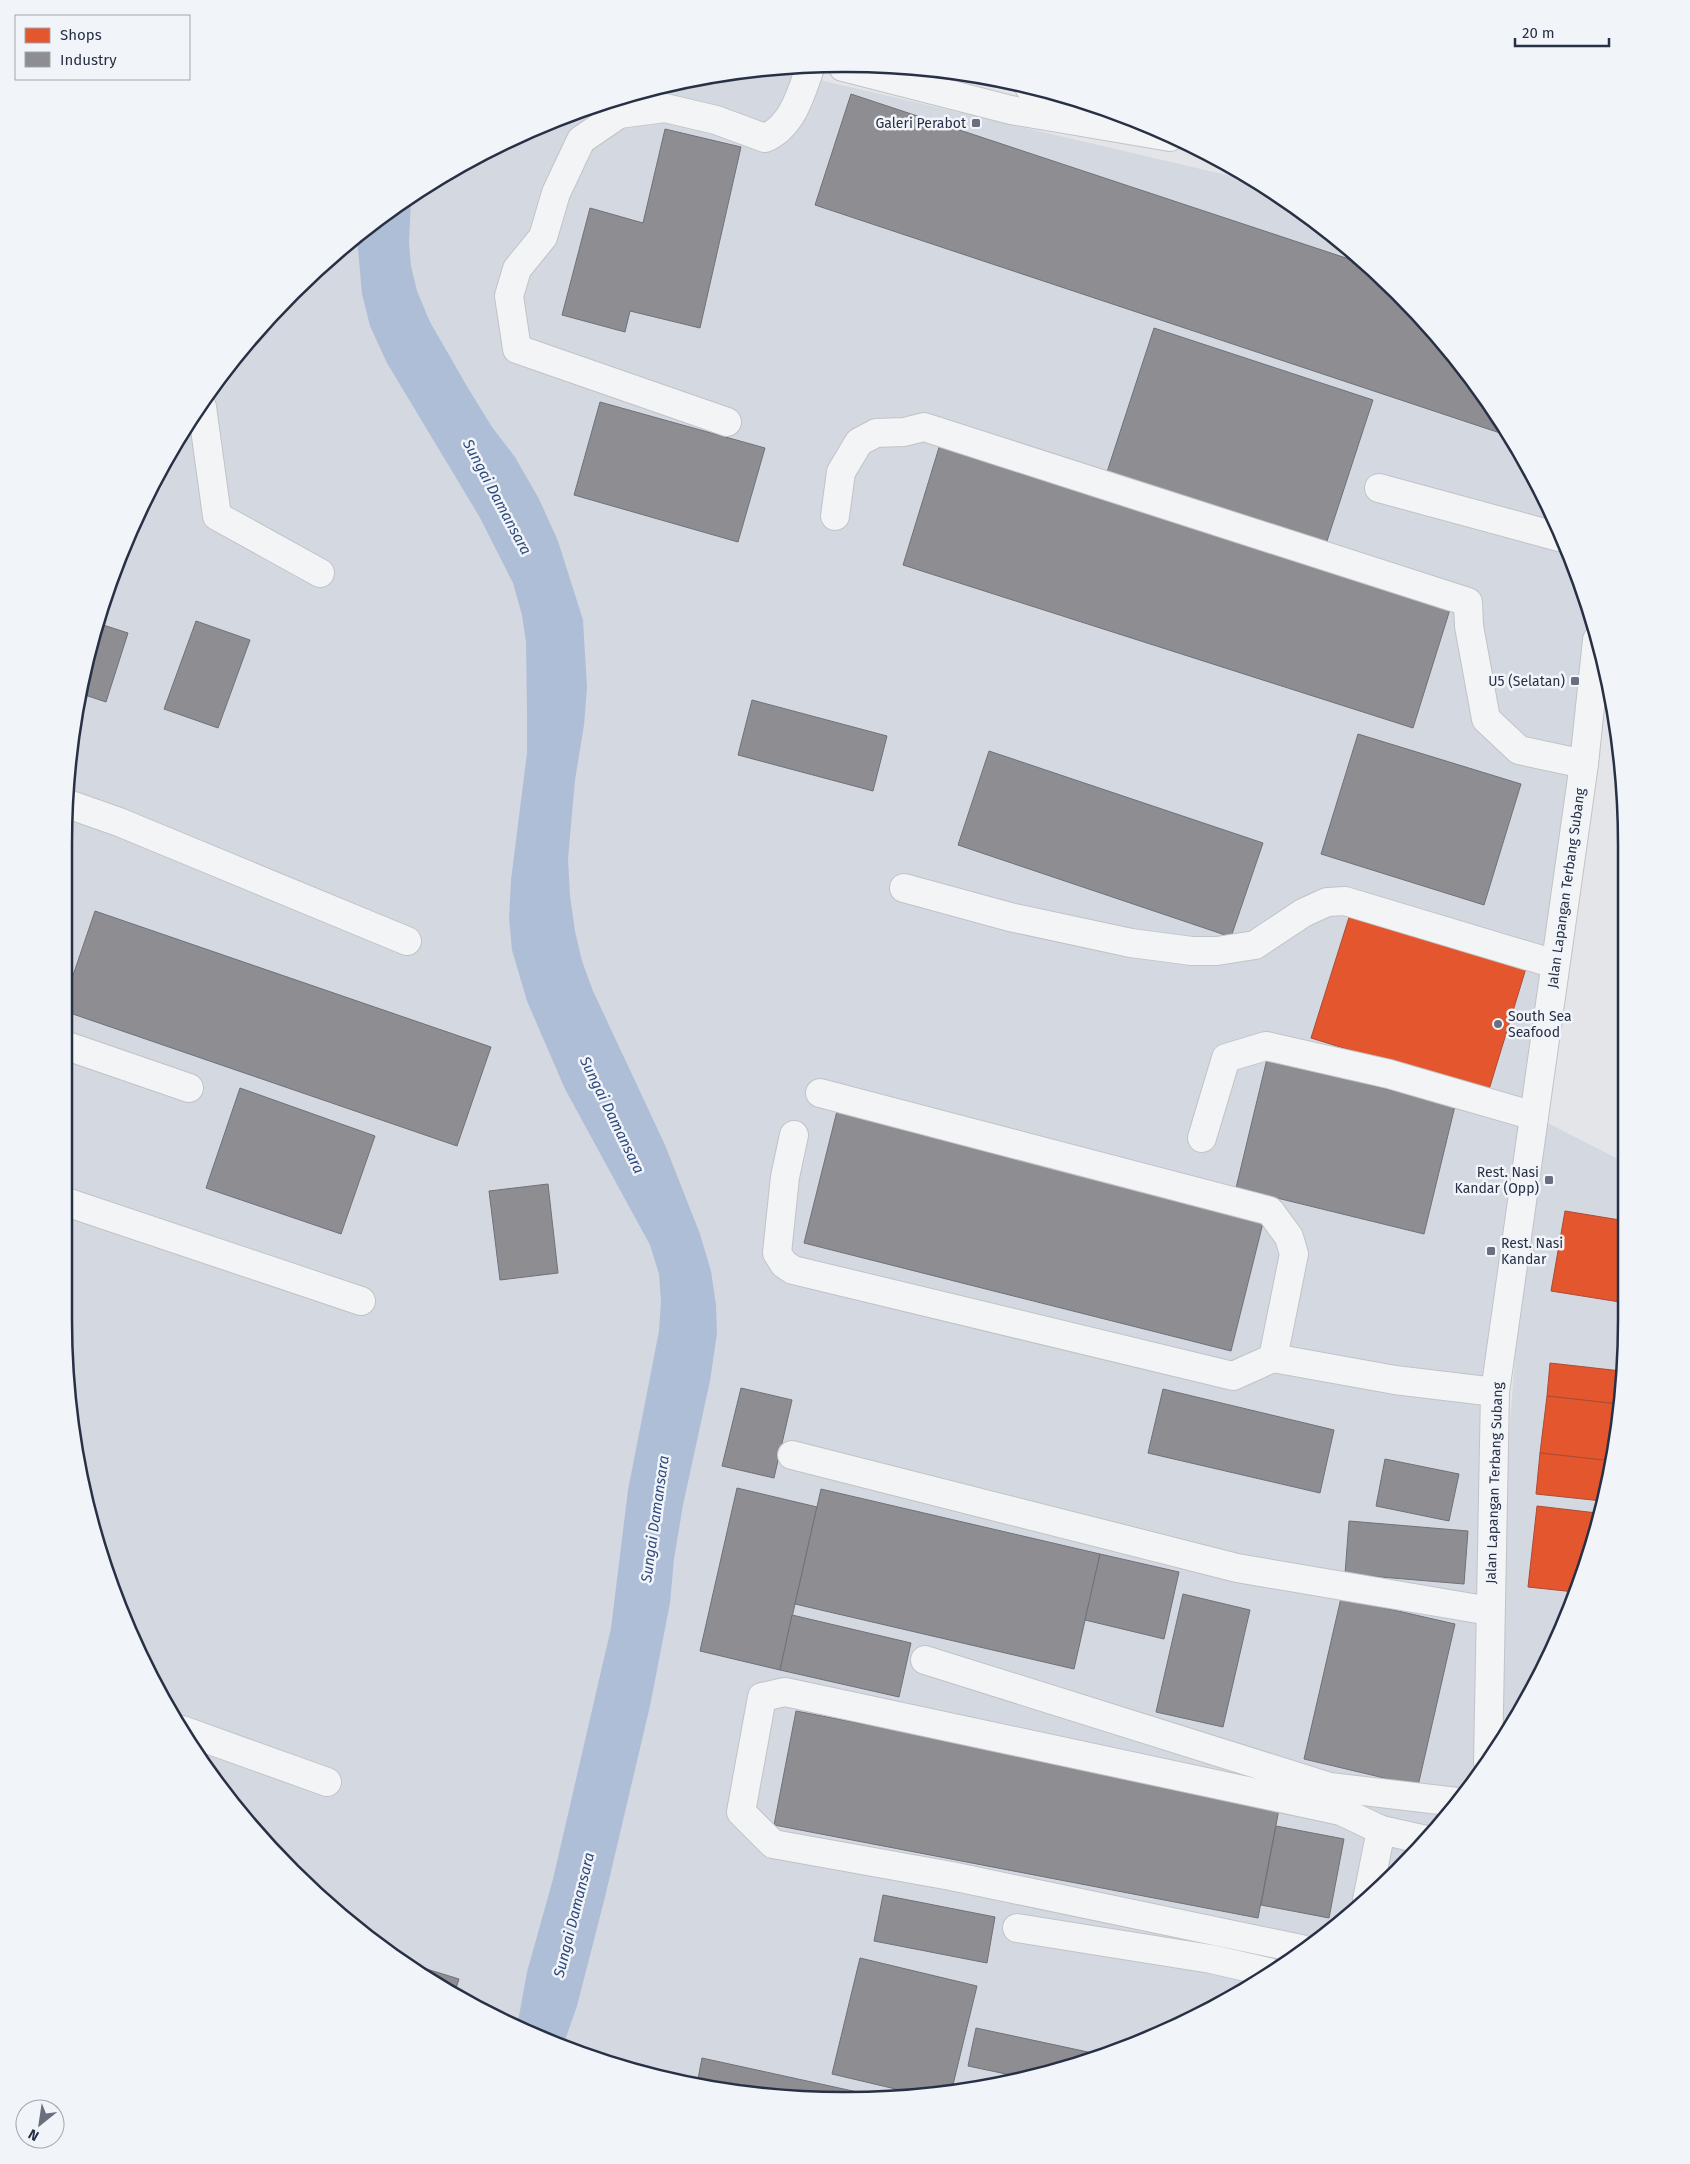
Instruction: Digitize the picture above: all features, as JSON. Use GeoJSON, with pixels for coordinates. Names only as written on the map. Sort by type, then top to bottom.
{"type":"FeatureCollection","features":[{"type":"Feature","properties":{"kind":"street"},"geometry":{"type":"LineString","coordinates":[[727,422],[517,349],[509,296],[517,269],[543,237],[556,193],[581,140],[619,114],[665,108],[716,120],[765,138],[776,134],[791,115],[808,73]]}},
{"type":"Feature","properties":{"kind":"street"},"geometry":{"type":"LineString","coordinates":[[866,73],[1010,110],[1141,131]]}},
{"type":"Feature","properties":{"kind":"street"},"geometry":{"type":"LineString","coordinates":[[1088,112],[1130,129]]}},
{"type":"Feature","properties":{"kind":"street"},"geometry":{"type":"LineString","coordinates":[[203,416],[218,516],[320,574]]}},
{"type":"Feature","properties":{"kind":"street"},"geometry":{"type":"LineString","coordinates":[[835,516],[841,472],[859,442],[876,433],[904,432],[924,427],[1468,602],[1469,626],[1486,719],[1519,750],[1584,764]]}},
{"type":"Feature","properties":{"kind":"street"},"geometry":{"type":"LineString","coordinates":[[1379,488],[1553,535]]}},
{"type":"Feature","properties":{"kind":"street","name":"Jalan Lapangan Terbang Subang"},"geometry":{"type":"LineString","coordinates":[[1488,1746],[1495,1392],[1584,764],[1595,661]]}},
{"type":"Feature","properties":{"kind":"street"},"geometry":{"type":"LineString","coordinates":[[74,806],[119,822],[407,941]]}},
{"type":"Feature","properties":{"kind":"street"},"geometry":{"type":"LineString","coordinates":[[904,888],[1010,917],[1131,944],[1192,952],[1218,951],[1255,945],[1303,913],[1327,902],[1345,901],[1555,964]]}},
{"type":"Feature","properties":{"kind":"street"},"geometry":{"type":"LineString","coordinates":[[1202,1138],[1226,1058],[1266,1046],[1388,1074],[1534,1116]]}},
{"type":"Feature","properties":{"kind":"street"},"geometry":{"type":"LineString","coordinates":[[72,1047],[189,1088]]}},
{"type":"Feature","properties":{"kind":"street"},"geometry":{"type":"LineString","coordinates":[[820,1093],[1270,1211],[1289,1238],[1294,1254],[1273,1358]]}},
{"type":"Feature","properties":{"kind":"street"},"geometry":{"type":"LineString","coordinates":[[794,1135],[785,1178],[778,1253],[784,1264],[792,1270],[1233,1376],[1273,1358],[1395,1380],[1495,1392]]}},
{"type":"Feature","properties":{"kind":"street"},"geometry":{"type":"LineString","coordinates":[[72,1204],[361,1301]]}},
{"type":"Feature","properties":{"kind":"street"},"geometry":{"type":"LineString","coordinates":[[792,1455],[1238,1568],[1490,1611]]}},
{"type":"Feature","properties":{"kind":"street"},"geometry":{"type":"LineString","coordinates":[[925,1660],[1330,1787],[1448,1801]]}},
{"type":"Feature","properties":{"kind":"street"},"geometry":{"type":"LineString","coordinates":[[1293,1947],[951,1876],[774,1844],[741,1812],[762,1697],[785,1692],[1341,1811],[1381,1830],[1417,1838]]}},
{"type":"Feature","properties":{"kind":"street"},"geometry":{"type":"LineString","coordinates":[[195,1734],[327,1782]]}},
{"type":"Feature","properties":{"kind":"street"},"geometry":{"type":"LineString","coordinates":[[1369,1886],[1381,1830]]}},
{"type":"Feature","properties":{"kind":"street"},"geometry":{"type":"LineString","coordinates":[[1017,1928],[1211,1959],[1260,1970]]}},
{"type":"Feature","properties":{"kind":"shaded area"},"geometry":{"type":"Polygon","coordinates":[[[794,74],[1231,176],[1315,232],[1354,264],[1426,336],[1458,375],[1514,459],[1538,503],[1559,549],[1577,597],[1587,632],[1584,764],[1534,1116],[1618,1159],[1618,1319],[1616,1370],[1603,1470],[1577,1567],[1559,1615],[1538,1661],[1514,1705],[1458,1789],[1426,1828],[1354,1900],[1315,1932],[1274,1961],[1231,1988],[1187,2012],[1141,2033],[1093,2051],[996,2077],[896,2090],[845,2092],[794,2090],[694,2077],[597,2051],[549,2033],[503,2012],[459,1988],[375,1932],[336,1900],[264,1828],[232,1789],[203,1748],[176,1705],[152,1661],[131,1615],[113,1567],[99,1519],[87,1470],[74,1370],[72,1319],[72,845],[74,794],[87,694],[113,597],[131,549],[152,503],[176,459],[232,375],[264,336],[336,264],[375,232],[459,176],[503,152],[549,131],[597,113],[694,87],[744,79],[794,74]],[[1533,1128],[1495,1392],[1493,1641],[1533,1128]]]}},
{"type":"Feature","properties":{"kind":"water","name":"Sungai Damansara"},"geometry":{"type":"Polygon","coordinates":[[[411,207],[409,243],[411,266],[417,291],[430,322],[492,427],[515,457],[539,499],[558,541],[583,620],[587,688],[584,725],[575,780],[568,859],[570,896],[575,931],[582,961],[593,991],[665,1145],[700,1234],[711,1271],[716,1305],[717,1333],[710,1381],[683,1505],[674,1559],[670,1603],[650,1706],[605,1897],[577,2006],[565,2039],[518,2019],[527,1972],[553,1879],[611,1628],[628,1490],[659,1331],[661,1301],[659,1274],[650,1245],[565,1089],[527,1001],[512,950],[509,918],[511,880],[527,753],[526,642],[522,615],[513,583],[479,516],[387,363],[370,326],[362,294],[358,246],[411,207]]]}},
{"type":"Feature","properties":{"kind":"building: Shops"},"geometry":{"type":"Polygon","coordinates":[[[1351,911],[1527,965],[1488,1093],[1311,1038],[1351,911]]]}},
{"type":"Feature","properties":{"kind":"building: Shops"},"geometry":{"type":"Polygon","coordinates":[[[1565,1211],[1618,1220],[1618,1302],[1551,1291],[1565,1211]]]}},
{"type":"Feature","properties":{"kind":"building: Shops"},"geometry":{"type":"Polygon","coordinates":[[[1550,1363],[1616,1370],[1613,1403],[1547,1396],[1550,1363]]]}},
{"type":"Feature","properties":{"kind":"building: Shops"},"geometry":{"type":"Polygon","coordinates":[[[1547,1396],[1613,1403],[1605,1460],[1540,1453],[1547,1396]]]}},
{"type":"Feature","properties":{"kind":"building: Shops"},"geometry":{"type":"Polygon","coordinates":[[[1540,1453],[1605,1460],[1596,1500],[1536,1494],[1540,1453]]]}},
{"type":"Feature","properties":{"kind":"building: Shops"},"geometry":{"type":"Polygon","coordinates":[[[1537,1506],[1593,1512],[1568,1591],[1528,1587],[1537,1506]]]}},
{"type":"Feature","properties":{"kind":"building: Industry"},"geometry":{"type":"Polygon","coordinates":[[[851,94],[1347,258],[1391,299],[1426,336],[1458,375],[1497,432],[815,205],[851,94]]]}},
{"type":"Feature","properties":{"kind":"building: Industry"},"geometry":{"type":"Polygon","coordinates":[[[665,129],[741,147],[700,328],[630,311],[625,332],[562,315],[590,208],[643,223],[665,129]]]}},
{"type":"Feature","properties":{"kind":"building: Industry"},"geometry":{"type":"Polygon","coordinates":[[[1154,328],[1373,400],[1326,544],[1107,472],[1154,328]]]}},
{"type":"Feature","properties":{"kind":"building: Industry"},"geometry":{"type":"Polygon","coordinates":[[[600,402],[765,448],[738,542],[574,495],[600,402]]]}},
{"type":"Feature","properties":{"kind":"building: Industry"},"geometry":{"type":"Polygon","coordinates":[[[941,441],[1452,603],[1413,728],[903,565],[941,441]]]}},
{"type":"Feature","properties":{"kind":"building: Industry"},"geometry":{"type":"Polygon","coordinates":[[[196,621],[250,640],[218,728],[164,709],[196,621]]]}},
{"type":"Feature","properties":{"kind":"building: Industry"},"geometry":{"type":"Polygon","coordinates":[[[105,625],[128,633],[106,702],[87,696],[105,625]]]}},
{"type":"Feature","properties":{"kind":"building: Industry"},"geometry":{"type":"Polygon","coordinates":[[[752,700],[887,736],[873,791],[738,755],[752,700]]]}},
{"type":"Feature","properties":{"kind":"building: Industry"},"geometry":{"type":"Polygon","coordinates":[[[1358,734],[1521,784],[1484,905],[1321,854],[1358,734]]]}},
{"type":"Feature","properties":{"kind":"building: Industry"},"geometry":{"type":"Polygon","coordinates":[[[989,751],[1263,843],[1231,937],[958,845],[989,751]]]}},
{"type":"Feature","properties":{"kind":"building: Industry"},"geometry":{"type":"Polygon","coordinates":[[[95,911],[491,1047],[457,1146],[72,1014],[72,978],[95,911]]]}},
{"type":"Feature","properties":{"kind":"building: Industry"},"geometry":{"type":"Polygon","coordinates":[[[1267,1059],[1455,1106],[1424,1234],[1236,1188],[1267,1059]]]}},
{"type":"Feature","properties":{"kind":"building: Industry"},"geometry":{"type":"Polygon","coordinates":[[[240,1088],[375,1136],[341,1234],[206,1188],[240,1088]]]}},
{"type":"Feature","properties":{"kind":"building: Industry"},"geometry":{"type":"Polygon","coordinates":[[[837,1111],[1264,1219],[1231,1351],[804,1243],[837,1111]]]}},
{"type":"Feature","properties":{"kind":"building: Industry"},"geometry":{"type":"Polygon","coordinates":[[[548,1184],[558,1273],[500,1280],[489,1191],[548,1184]]]}},
{"type":"Feature","properties":{"kind":"building: Industry"},"geometry":{"type":"Polygon","coordinates":[[[741,1388],[792,1400],[774,1478],[722,1466],[741,1388]]]}},
{"type":"Feature","properties":{"kind":"building: Industry"},"geometry":{"type":"Polygon","coordinates":[[[1163,1389],[1334,1430],[1320,1493],[1148,1453],[1163,1389]]]}},
{"type":"Feature","properties":{"kind":"building: Industry"},"geometry":{"type":"Polygon","coordinates":[[[1385,1459],[1459,1474],[1449,1521],[1376,1506],[1385,1459]]]}},
{"type":"Feature","properties":{"kind":"building: Industry"},"geometry":{"type":"Polygon","coordinates":[[[737,1488],[817,1507],[780,1670],[700,1651],[737,1488]]]}},
{"type":"Feature","properties":{"kind":"building: Industry"},"geometry":{"type":"Polygon","coordinates":[[[821,1489],[1100,1554],[1074,1669],[795,1604],[821,1489]]]}},
{"type":"Feature","properties":{"kind":"building: Industry"},"geometry":{"type":"Polygon","coordinates":[[[1349,1521],[1468,1531],[1464,1584],[1345,1574],[1349,1521]]]}},
{"type":"Feature","properties":{"kind":"building: Industry"},"geometry":{"type":"Polygon","coordinates":[[[1100,1554],[1179,1572],[1164,1639],[1085,1620],[1100,1554]]]}},
{"type":"Feature","properties":{"kind":"building: Industry"},"geometry":{"type":"Polygon","coordinates":[[[1183,1594],[1250,1610],[1223,1727],[1156,1712],[1183,1594]]]}},
{"type":"Feature","properties":{"kind":"building: Industry"},"geometry":{"type":"Polygon","coordinates":[[[1341,1598],[1455,1624],[1418,1786],[1304,1759],[1341,1598]]]}},
{"type":"Feature","properties":{"kind":"building: Industry"},"geometry":{"type":"Polygon","coordinates":[[[792,1615],[911,1643],[899,1697],[780,1670],[792,1615]]]}},
{"type":"Feature","properties":{"kind":"building: Industry"},"geometry":{"type":"Polygon","coordinates":[[[796,1711],[1280,1804],[1258,1918],[774,1825],[796,1711]]]}},
{"type":"Feature","properties":{"kind":"building: Industry"},"geometry":{"type":"Polygon","coordinates":[[[1276,1826],[1344,1839],[1329,1918],[1261,1905],[1276,1826]]]}},
{"type":"Feature","properties":{"kind":"building: Industry"},"geometry":{"type":"Polygon","coordinates":[[[883,1895],[995,1917],[987,1963],[874,1941],[883,1895]]]}},
{"type":"Feature","properties":{"kind":"building: Industry"},"geometry":{"type":"Polygon","coordinates":[[[860,1958],[977,1986],[953,2084],[899,2090],[832,2074],[860,1958]]]}},
{"type":"Feature","properties":{"kind":"building: Industry"},"geometry":{"type":"Polygon","coordinates":[[[431,1970],[459,1979],[457,1987],[431,1970]]]}},
{"type":"Feature","properties":{"kind":"building: Industry"},"geometry":{"type":"Polygon","coordinates":[[[976,2028],[1089,2052],[1007,2074],[968,2066],[976,2028]]]}},
{"type":"Feature","properties":{"kind":"building: Industry"},"geometry":{"type":"Polygon","coordinates":[[[702,2058],[855,2092],[794,2090],[698,2078],[702,2058]]]}},
{"type":"Feature","properties":{"kind":"place","name":"Galeri Perabot"},"geometry":{"type":"Point","coordinates":[976,123]}},
{"type":"Feature","properties":{"kind":"place","name":"U5 (Selatan)"},"geometry":{"type":"Point","coordinates":[1575,681]}},
{"type":"Feature","properties":{"kind":"place","name":"South Sea Seafood"},"geometry":{"type":"Point","coordinates":[1498,1024]}},
{"type":"Feature","properties":{"kind":"place","name":"Rest. Nasi Kandar (Opp)"},"geometry":{"type":"Point","coordinates":[1549,1180]}},
{"type":"Feature","properties":{"kind":"place","name":"Rest. Nasi Kandar"},"geometry":{"type":"Point","coordinates":[1491,1251]}}]}
